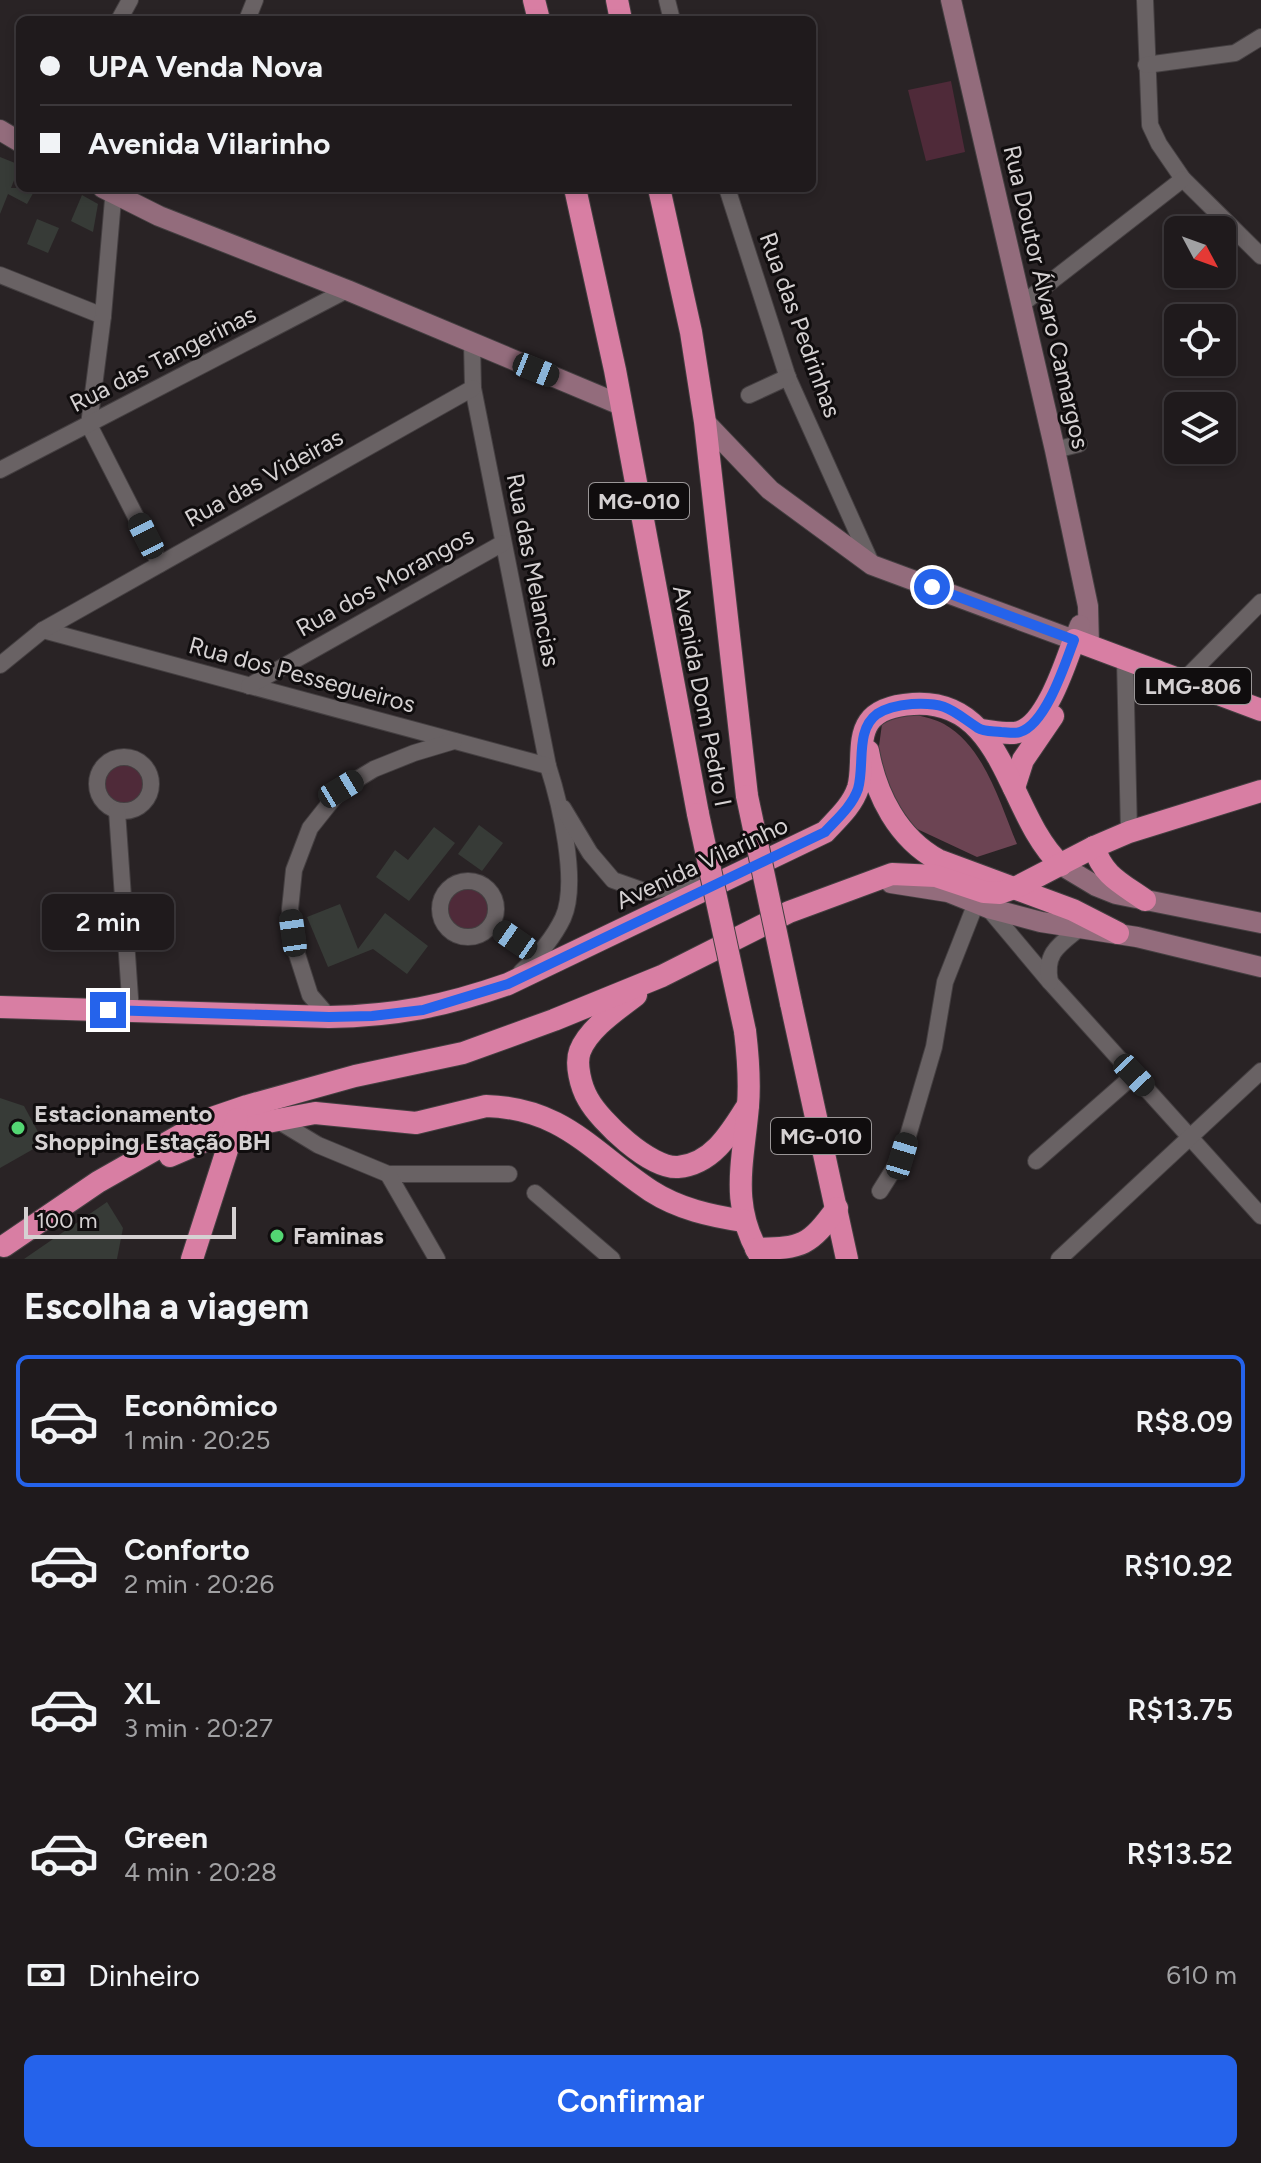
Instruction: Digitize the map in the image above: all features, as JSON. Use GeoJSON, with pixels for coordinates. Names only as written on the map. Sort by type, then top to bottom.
{"type":"FeatureCollection","features":[{"type":"Feature","properties":{"kind":"highway","name":"Avenida Dom Pedro I"},"geometry":{"type":"LineString","coordinates":[[576,192],[616,378],[698,814],[745,1031],[749,1070],[748,1105],[739,1185],[744,1221],[759,1254]]}},
{"type":"Feature","properties":{"kind":"highway","name":"Avenida Dom Pedro I"},"geometry":{"type":"LineString","coordinates":[[660,192],[691,332],[705,422],[747,796],[848,1253]]}},
{"type":"Feature","properties":{"kind":"highway","name":"LMG-806"},"geometry":{"type":"LineString","coordinates":[[1082,643],[1261,710]]}},
{"type":"Feature","properties":{"kind":"highway","name":"Rua Doutor Álvaro Camargos"},"geometry":{"type":"LineString","coordinates":[[980,730],[1017,733],[1034,723],[1082,643]]}},
{"type":"Feature","properties":{"kind":"highway","name":"Rua Doutor Álvaro Camargos"},"geometry":{"type":"LineString","coordinates":[[1014,788],[1023,760],[1062,703],[1082,643]]}},
{"type":"Feature","properties":{"kind":"highway"},"geometry":{"type":"LineString","coordinates":[[1061,865],[1039,838],[980,730],[950,707],[928,703],[904,704],[879,712],[868,723],[865,734],[873,777],[899,826],[920,850],[938,860],[1073,910],[1118,933]]}},
{"type":"Feature","properties":{"kind":"highway","name":"Avenida Vilarinho"},"geometry":{"type":"LineString","coordinates":[[0,1007],[298,1017],[372,1016],[423,1010],[508,984],[825,832],[848,807],[858,788],[865,734]]}},
{"type":"Feature","properties":{"kind":"highway"},"geometry":{"type":"LineString","coordinates":[[4,1246],[98,1182],[125,1168],[151,1164],[238,1118],[355,1076],[463,1053],[554,1020],[662,976],[789,912],[871,881],[892,874],[915,873],[936,876],[984,892],[1000,893],[1129,832],[1261,791]]}},
{"type":"Feature","properties":{"kind":"highway"},"geometry":{"type":"LineString","coordinates":[[1094,847],[1100,864],[1109,875],[1145,900]]}},
{"type":"Feature","properties":{"kind":"highway"},"geometry":{"type":"LineString","coordinates":[[662,976],[613,1013],[595,1030],[581,1050],[578,1062],[587,1098],[643,1154],[659,1164],[678,1167],[707,1157],[726,1140],[748,1105]]}},
{"type":"Feature","properties":{"kind":"highway"},"geometry":{"type":"LineString","coordinates":[[238,1118],[275,1119],[315,1113],[416,1123],[486,1106],[526,1110],[577,1133],[653,1192],[708,1215],[744,1221]]}},
{"type":"Feature","properties":{"kind":"highway"},"geometry":{"type":"LineString","coordinates":[[192,1259],[238,1118]]}},
{"type":"Feature","properties":{"kind":"highway"},"geometry":{"type":"LineString","coordinates":[[759,1254],[806,1243],[820,1231],[837,1208]]}},
{"type":"Feature","properties":{"kind":"main road","name":"Rua Doutor Álvaro Camargos"},"geometry":{"type":"LineString","coordinates":[[951,0],[1088,606],[1082,643]]}},
{"type":"Feature","properties":{"kind":"main road"},"geometry":{"type":"LineString","coordinates":[[114,192],[159,216],[347,290],[621,405]]}},
{"type":"Feature","properties":{"kind":"main road"},"geometry":{"type":"LineString","coordinates":[[599,396],[611,388],[616,378]]}},
{"type":"Feature","properties":{"kind":"main road","name":"LMG-806"},"geometry":{"type":"LineString","coordinates":[[705,422],[770,490],[872,565],[1082,643]]}},
{"type":"Feature","properties":{"kind":"main road"},"geometry":{"type":"LineString","coordinates":[[712,472],[726,465],[752,472]]}},
{"type":"Feature","properties":{"kind":"main road"},"geometry":{"type":"LineString","coordinates":[[1061,865],[1116,894],[1261,923]]}},
{"type":"Feature","properties":{"kind":"main road"},"geometry":{"type":"LineString","coordinates":[[871,881],[936,890],[982,906],[1080,928],[1118,933],[1261,967]]}},
{"type":"Feature","properties":{"kind":"street"},"geometry":{"type":"LineString","coordinates":[[1145,0],[1150,125],[1183,179],[1261,256]]}},
{"type":"Feature","properties":{"kind":"street"},"geometry":{"type":"LineString","coordinates":[[1146,65],[1235,53],[1261,37]]}},
{"type":"Feature","properties":{"kind":"street"},"geometry":{"type":"LineString","coordinates":[[1022,304],[1183,179]]}},
{"type":"Feature","properties":{"kind":"street"},"geometry":{"type":"LineString","coordinates":[[110,192],[103,316],[89,425],[160,564]]}},
{"type":"Feature","properties":{"kind":"street","name":"Rua das Pedrinhas"},"geometry":{"type":"LineString","coordinates":[[728,192],[788,377],[872,565]]}},
{"type":"Feature","properties":{"kind":"street"},"geometry":{"type":"LineString","coordinates":[[0,275],[103,316]]}},
{"type":"Feature","properties":{"kind":"street","name":"Rua das Tangerinas"},"geometry":{"type":"LineString","coordinates":[[0,470],[347,290]]}},
{"type":"Feature","properties":{"kind":"street","name":"Rua das Melancias"},"geometry":{"type":"LineString","coordinates":[[472,344],[473,388],[548,766],[560,803],[570,884],[564,917],[538,956],[508,984]]}},
{"type":"Feature","properties":{"kind":"street"},"geometry":{"type":"LineString","coordinates":[[749,395],[788,377]]}},
{"type":"Feature","properties":{"kind":"street","name":"Rua das Videiras"},"geometry":{"type":"LineString","coordinates":[[0,665],[43,630],[473,388]]}},
{"type":"Feature","properties":{"kind":"street"},"geometry":{"type":"LineString","coordinates":[[1055,450],[1079,444]]}},
{"type":"Feature","properties":{"kind":"street","name":"Rua dos Morangos"},"geometry":{"type":"LineString","coordinates":[[249,686],[503,543]]}},
{"type":"Feature","properties":{"kind":"street"},"geometry":{"type":"LineString","coordinates":[[1182,682],[1261,602]]}},
{"type":"Feature","properties":{"kind":"street","name":"Rua dos Pessegueiros"},"geometry":{"type":"LineString","coordinates":[[43,630],[548,766]]}},
{"type":"Feature","properties":{"kind":"street"},"geometry":{"type":"LineString","coordinates":[[1125,660],[1129,832]]}},
{"type":"Feature","properties":{"kind":"street"},"geometry":{"type":"LineString","coordinates":[[329,1017],[310,995],[296,951],[290,909],[294,870],[310,828],[341,789],[374,769],[454,741]]}},
{"type":"Feature","properties":{"kind":"street","name":"Rua das Melancias"},"geometry":{"type":"LineString","coordinates":[[560,803],[590,853],[613,880],[647,892],[740,872]]}},
{"type":"Feature","properties":{"kind":"street"},"geometry":{"type":"LineString","coordinates":[[117,811],[131,1012]]}},
{"type":"Feature","properties":{"kind":"street"},"geometry":{"type":"LineString","coordinates":[[880,1191],[902,1156],[934,1047],[945,982],[982,906],[1261,1216]]}},
{"type":"Feature","properties":{"kind":"street"},"geometry":{"type":"LineString","coordinates":[[492,924],[538,956]]}},
{"type":"Feature","properties":{"kind":"street"},"geometry":{"type":"LineString","coordinates":[[1050,982],[1047,969],[1051,956],[1080,928]]}},
{"type":"Feature","properties":{"kind":"street"},"geometry":{"type":"LineString","coordinates":[[298,1017],[310,995]]}},
{"type":"Feature","properties":{"kind":"street"},"geometry":{"type":"LineString","coordinates":[[1059,1259],[1261,1071]]}},
{"type":"Feature","properties":{"kind":"street"},"geometry":{"type":"LineString","coordinates":[[1036,1161],[1134,1075]]}},
{"type":"Feature","properties":{"kind":"street"},"geometry":{"type":"LineString","coordinates":[[275,1119],[318,1145],[388,1174],[509,1174]]}},
{"type":"Feature","properties":{"kind":"street"},"geometry":{"type":"LineString","coordinates":[[388,1174],[437,1259]]}},
{"type":"Feature","properties":{"kind":"street"},"geometry":{"type":"LineString","coordinates":[[535,1193],[612,1259]]}},
{"type":"Feature","properties":{"kind":"shaded area"},"geometry":{"type":"Polygon","coordinates":[[[951,81],[965,152],[926,161],[908,90],[951,81]]]}},
{"type":"Feature","properties":{"kind":"shaded area"},"geometry":{"type":"Polygon","coordinates":[[[914,714],[944,724],[970,747],[990,778],[1017,844],[977,857],[915,828],[889,792],[877,761],[882,724],[892,718],[914,714]]]}},
{"type":"Feature","properties":{"kind":"shaded area"},"geometry":{"type":"Polygon","coordinates":[[[123,762],[138,769],[145,784],[138,799],[123,806],[108,799],[101,784],[108,769],[123,762]]]}},
{"type":"Feature","properties":{"kind":"shaded area"},"geometry":{"type":"Polygon","coordinates":[[[468,887],[483,894],[490,909],[483,924],[468,931],[453,924],[446,909],[453,894],[468,887]]]}},
{"type":"Feature","properties":{"kind":"building"},"geometry":{"type":"Polygon","coordinates":[[[0,157],[16,163],[11,188],[16,188],[16,192],[34,192],[27,204],[8,194],[0,214],[0,157]]]}},
{"type":"Feature","properties":{"kind":"building"},"geometry":{"type":"Polygon","coordinates":[[[82,195],[98,204],[93,232],[71,221],[82,195]]]}},
{"type":"Feature","properties":{"kind":"building"},"geometry":{"type":"Polygon","coordinates":[[[37,219],[59,228],[48,253],[27,244],[37,219]]]}},
{"type":"Feature","properties":{"kind":"building"},"geometry":{"type":"Polygon","coordinates":[[[479,825],[503,843],[482,871],[458,854],[479,825]]]}},
{"type":"Feature","properties":{"kind":"building"},"geometry":{"type":"Polygon","coordinates":[[[434,827],[455,843],[409,901],[376,877],[395,850],[408,860],[434,827]]]}},
{"type":"Feature","properties":{"kind":"building"},"geometry":{"type":"Polygon","coordinates":[[[340,904],[358,949],[385,913],[428,946],[407,974],[373,949],[328,967],[307,917],[340,904]]]}},
{"type":"Feature","properties":{"kind":"building","name":"Estacionamento Shopping Estação BH"},"geometry":{"type":"Polygon","coordinates":[[[0,1098],[24,1106],[44,1143],[0,1168],[0,1098]]]}},
{"type":"Feature","properties":{"kind":"building"},"geometry":{"type":"Polygon","coordinates":[[[107,1202],[123,1228],[117,1259],[24,1259],[107,1202]]]}},
{"type":"Feature","properties":{"kind":"place","name":"Estacionamento Shopping Estação BH"},"geometry":{"type":"Point","coordinates":[18,1128]}},
{"type":"Feature","properties":{"kind":"place","name":"Faminas"},"geometry":{"type":"Point","coordinates":[277,1236]}},
{"type":"Feature","properties":{"kind":"route"},"geometry":{"type":"LineString","coordinates":[[108,1010],[372,1016],[423,1010],[466,999],[508,984],[825,832],[848,807],[858,788],[868,723],[879,712],[904,704],[928,703],[950,707],[980,730],[1013,733],[1029,728],[1060,679],[1074,640],[932,587]]}}]}
